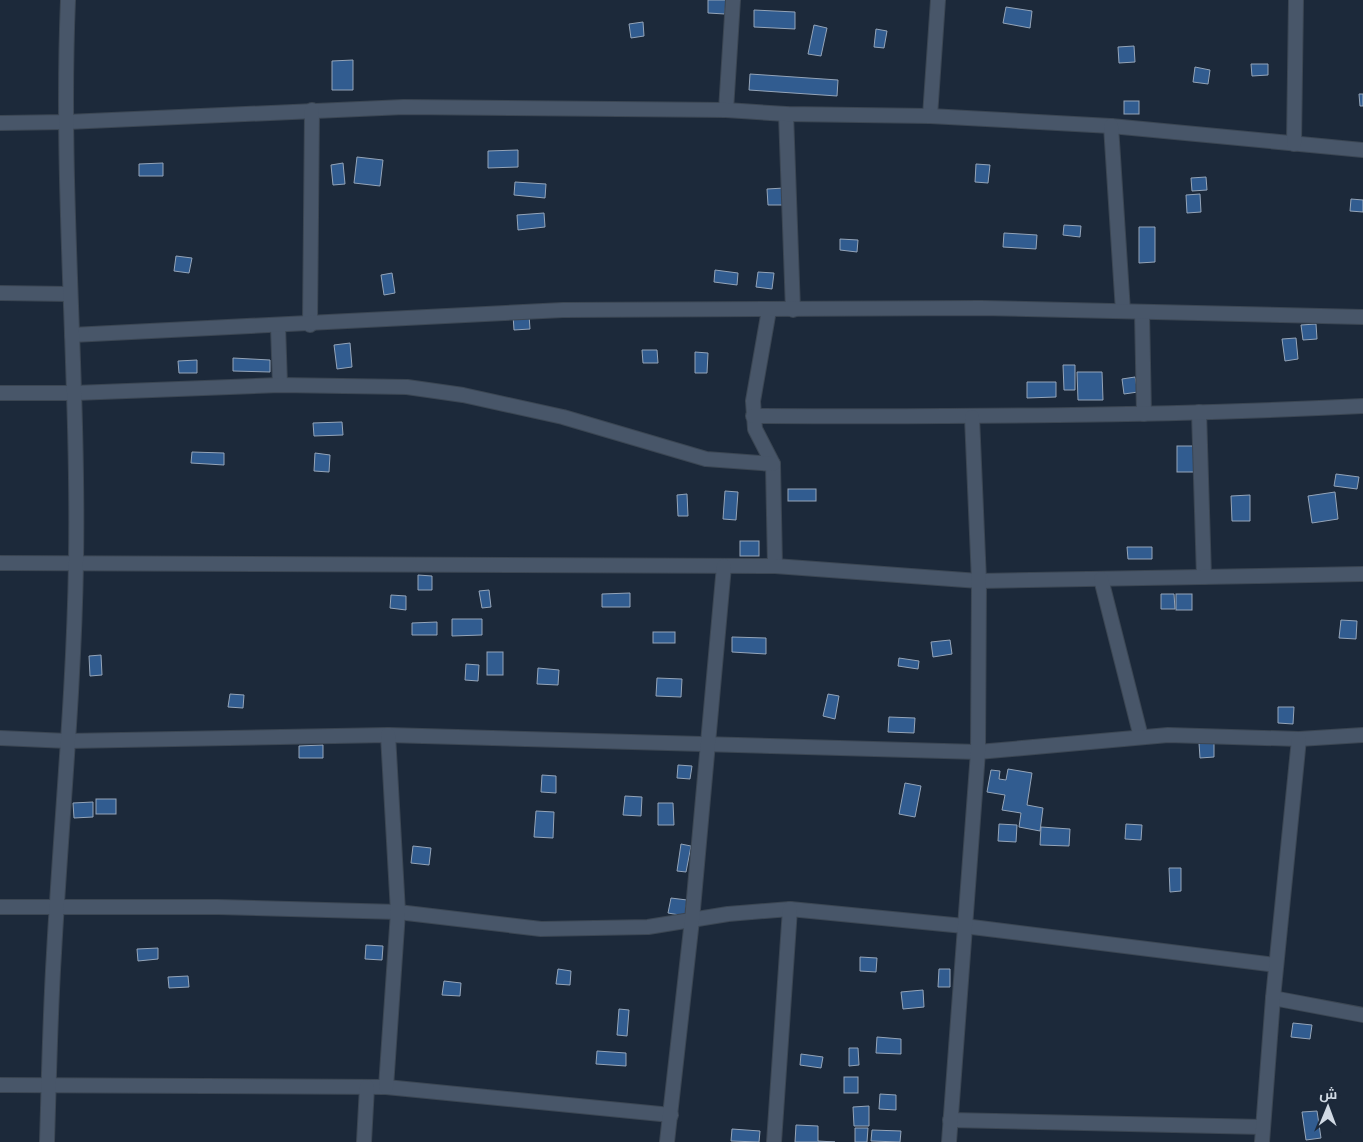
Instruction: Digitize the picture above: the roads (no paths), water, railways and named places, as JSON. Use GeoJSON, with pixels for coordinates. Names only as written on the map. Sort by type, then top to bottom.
{"type":"FeatureCollection","features":[{"type":"Feature","properties":{"kind":"street"},"geometry":{"type":"LineString","coordinates":[[47,1142],[57,908],[68,741],[76,564],[75,393],[70,294],[67,122],[68,0]]}},
{"type":"Feature","properties":{"kind":"street"},"geometry":{"type":"LineString","coordinates":[[726,110],[733,0]]}},
{"type":"Feature","properties":{"kind":"street"},"geometry":{"type":"LineString","coordinates":[[930,116],[938,0]]}},
{"type":"Feature","properties":{"kind":"street"},"geometry":{"type":"LineString","coordinates":[[1294,144],[1296,0]]}},
{"type":"Feature","properties":{"kind":"street"},"geometry":{"type":"LineString","coordinates":[[0,122],[67,122],[312,110],[490,106],[726,110],[786,114],[930,116],[1111,126],[1363,150]]}},
{"type":"Feature","properties":{"kind":"street"},"geometry":{"type":"LineString","coordinates":[[310,325],[312,110]]}},
{"type":"Feature","properties":{"kind":"street"},"geometry":{"type":"LineString","coordinates":[[786,114],[793,310]]}},
{"type":"Feature","properties":{"kind":"street"},"geometry":{"type":"LineString","coordinates":[[1111,126],[1123,311]]}},
{"type":"Feature","properties":{"kind":"street"},"geometry":{"type":"LineString","coordinates":[[0,293],[70,294]]}},
{"type":"Feature","properties":{"kind":"street"},"geometry":{"type":"LineString","coordinates":[[72,336],[310,325],[563,310],[981,308],[1363,317]]}},
{"type":"Feature","properties":{"kind":"street"},"geometry":{"type":"LineString","coordinates":[[769,310],[753,401],[753,416],[761,446],[773,464],[775,566]]}},
{"type":"Feature","properties":{"kind":"street"},"geometry":{"type":"LineString","coordinates":[[1142,312],[1144,414]]}},
{"type":"Feature","properties":{"kind":"street"},"geometry":{"type":"LineString","coordinates":[[278,326],[280,385]]}},
{"type":"Feature","properties":{"kind":"street"},"geometry":{"type":"LineString","coordinates":[[0,392],[75,393],[280,385],[432,389],[563,417],[706,459],[773,464]]}},
{"type":"Feature","properties":{"kind":"street"},"geometry":{"type":"LineString","coordinates":[[753,416],[972,418],[1363,406]]}},
{"type":"Feature","properties":{"kind":"street"},"geometry":{"type":"LineString","coordinates":[[1199,412],[1204,577]]}},
{"type":"Feature","properties":{"kind":"street"},"geometry":{"type":"LineString","coordinates":[[949,1142],[978,752],[979,581],[972,418]]}},
{"type":"Feature","properties":{"kind":"street"},"geometry":{"type":"LineString","coordinates":[[0,563],[775,566],[979,581],[1363,574]]}},
{"type":"Feature","properties":{"kind":"street"},"geometry":{"type":"LineString","coordinates":[[667,1142],[692,920],[724,566]]}},
{"type":"Feature","properties":{"kind":"street"},"geometry":{"type":"LineString","coordinates":[[1101,579],[1141,737]]}},
{"type":"Feature","properties":{"kind":"street"},"geometry":{"type":"LineString","coordinates":[[386,1087],[398,912],[388,735]]}},
{"type":"Feature","properties":{"kind":"street"},"geometry":{"type":"LineString","coordinates":[[0,738],[68,741],[388,735],[978,752],[1168,735],[1299,739],[1363,735]]}},
{"type":"Feature","properties":{"kind":"street"},"geometry":{"type":"LineString","coordinates":[[1262,1142],[1276,965],[1299,739]]}},
{"type":"Feature","properties":{"kind":"street"},"geometry":{"type":"LineString","coordinates":[[0,907],[218,907],[398,912],[541,929],[648,927],[759,910],[790,910],[964,926],[1276,965]]}},
{"type":"Feature","properties":{"kind":"street"},"geometry":{"type":"LineString","coordinates":[[774,1142],[790,910]]}},
{"type":"Feature","properties":{"kind":"street"},"geometry":{"type":"LineString","coordinates":[[1273,998],[1363,1015]]}},
{"type":"Feature","properties":{"kind":"street"},"geometry":{"type":"LineString","coordinates":[[0,1085],[386,1087],[671,1115]]}},
{"type":"Feature","properties":{"kind":"street"},"geometry":{"type":"LineString","coordinates":[[364,1142],[367,1087]]}},
{"type":"Feature","properties":{"kind":"street"},"geometry":{"type":"LineString","coordinates":[[950,1120],[1263,1127]]}}]}
